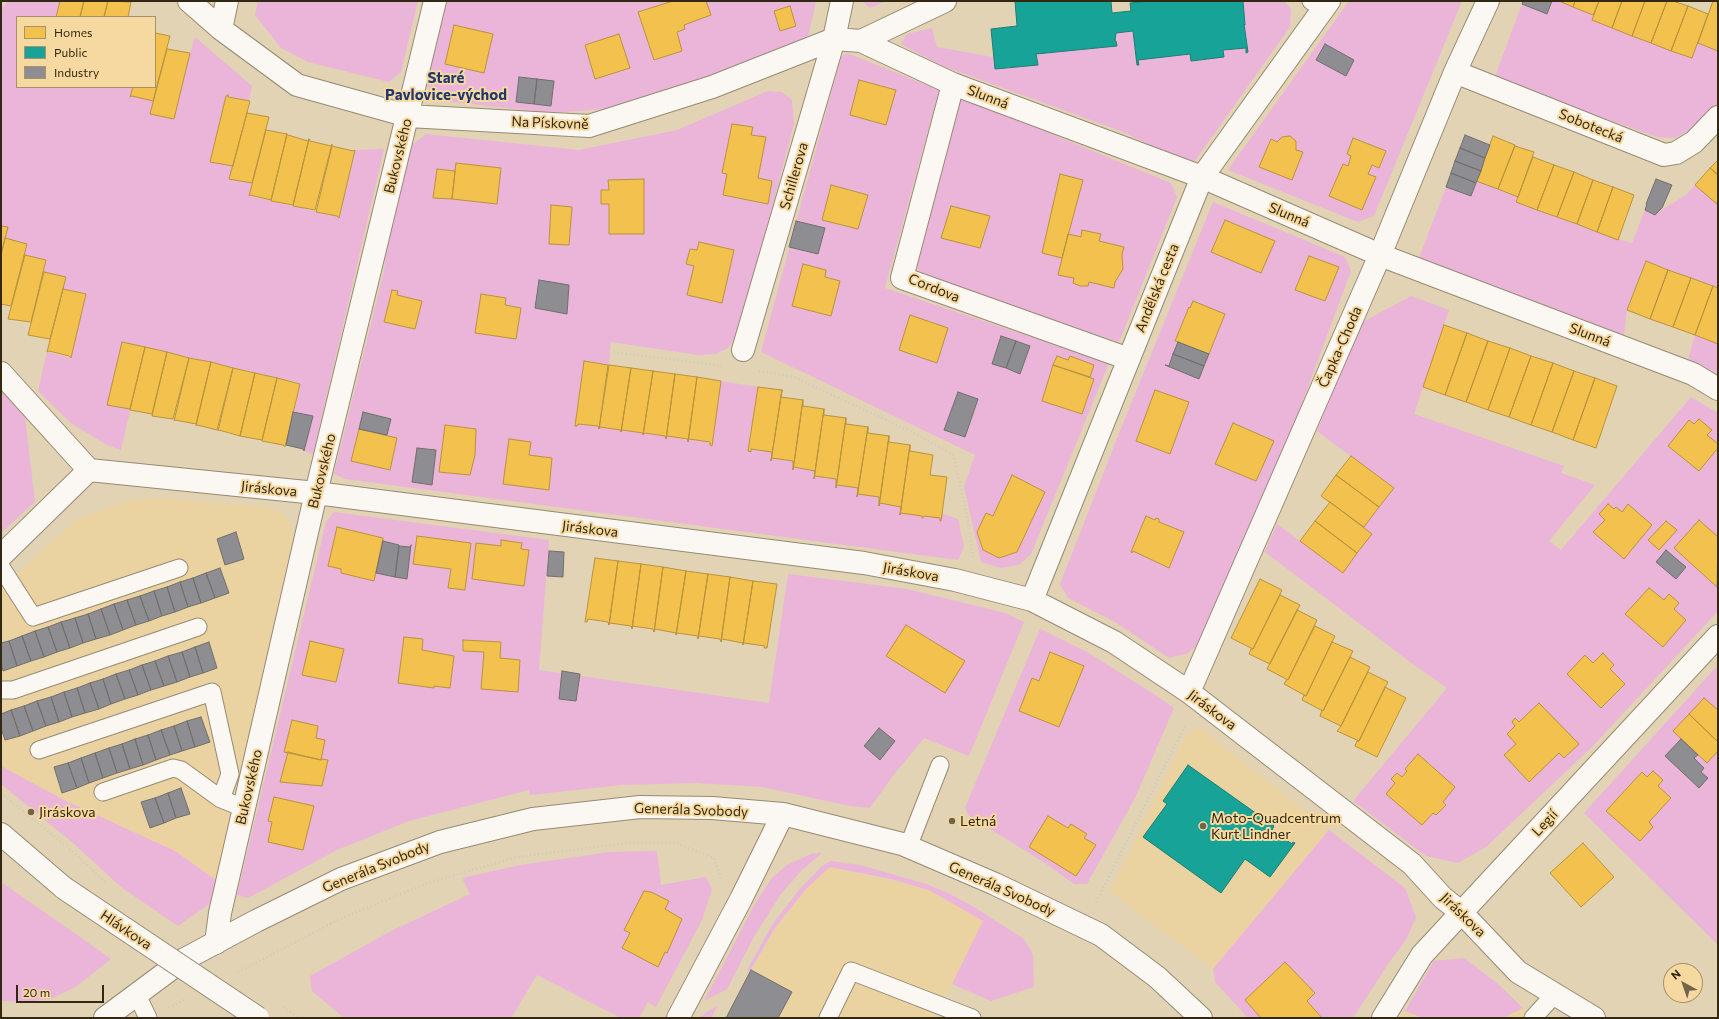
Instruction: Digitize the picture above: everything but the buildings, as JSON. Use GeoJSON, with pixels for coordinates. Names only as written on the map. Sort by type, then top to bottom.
{"type":"FeatureCollection","features":[{"type":"Feature","properties":{"kind":"street","name":"Na Pískovně"},"geometry":{"type":"LineString","coordinates":[[189,1],[221,29],[297,85],[408,116],[589,126],[712,87],[834,39],[861,41],[945,1]]}},
{"type":"Feature","properties":{"kind":"street"},"geometry":{"type":"LineString","coordinates":[[221,29],[227,1]]}},
{"type":"Feature","properties":{"kind":"street","name":"Bukovského"},"geometry":{"type":"LineString","coordinates":[[216,943],[220,913],[316,493],[435,1]]}},
{"type":"Feature","properties":{"kind":"street","name":"Schillerova"},"geometry":{"type":"LineString","coordinates":[[743,350],[834,39],[842,1]]}},
{"type":"Feature","properties":{"kind":"street","name":"Čapka-Choda"},"geometry":{"type":"LineString","coordinates":[[1189,692],[1380,255],[1455,72],[1488,1]]}},
{"type":"Feature","properties":{"kind":"street","name":"Andělská cesta"},"geometry":{"type":"LineString","coordinates":[[1032,600],[1202,177],[1321,3]]}},
{"type":"Feature","properties":{"kind":"street","name":"Slunná"},"geometry":{"type":"LineString","coordinates":[[861,41],[953,84],[1202,177],[1380,255],[1693,374],[1718,389]]}},
{"type":"Feature","properties":{"kind":"street","name":"Sobotecká"},"geometry":{"type":"LineString","coordinates":[[1455,72],[1664,155],[1676,153],[1694,142],[1718,118]]}},
{"type":"Feature","properties":{"kind":"street","name":"Cordova"},"geometry":{"type":"LineString","coordinates":[[953,84],[902,278],[1128,359]]}},
{"type":"Feature","properties":{"kind":"street"},"geometry":{"type":"LineString","coordinates":[[1,373],[89,470],[1,556]]}},
{"type":"Feature","properties":{"kind":"street","name":"Jiráskova"},"geometry":{"type":"LineString","coordinates":[[89,470],[316,493],[864,563],[955,580],[1032,600],[1114,642],[1189,692],[1412,864],[1443,898],[1462,913],[1518,972],[1594,1018]]}},
{"type":"Feature","properties":{"kind":"street","name":"Legií"},"geometry":{"type":"LineString","coordinates":[[1388,1016],[1422,955],[1718,636]]}},
{"type":"Feature","properties":{"kind":"street","name":"Generála Svobody"},"geometry":{"type":"LineString","coordinates":[[105,1018],[183,960],[256,921],[341,879],[440,842],[533,819],[640,806],[712,808],[783,814],[908,847],[995,884],[1101,935],[1157,977],[1201,1018]]}},
{"type":"Feature","properties":{"kind":"street"},"geometry":{"type":"LineString","coordinates":[[678,1018],[742,899],[783,814]]}},
{"type":"Feature","properties":{"kind":"street","name":"Hlávkova"},"geometry":{"type":"LineString","coordinates":[[1,834],[64,888],[258,1018]]}},
{"type":"Feature","properties":{"kind":"lane"},"geometry":{"type":"LineString","coordinates":[[1,567],[33,617],[179,568]]}},
{"type":"Feature","properties":{"kind":"lane"},"geometry":{"type":"LineString","coordinates":[[1,690],[13,690],[198,627]]}},
{"type":"Feature","properties":{"kind":"lane"},"geometry":{"type":"LineString","coordinates":[[39,750],[212,692],[230,774],[221,799]]}},
{"type":"Feature","properties":{"kind":"lane"},"geometry":{"type":"LineString","coordinates":[[908,847],[940,765]]}},
{"type":"Feature","properties":{"kind":"lane"},"geometry":{"type":"LineString","coordinates":[[103,792],[172,768],[181,770],[221,799],[244,808]]}},
{"type":"Feature","properties":{"kind":"lane"},"geometry":{"type":"LineString","coordinates":[[828,1018],[851,971],[972,1018]]}},
{"type":"Feature","properties":{"kind":"lane"},"geometry":{"type":"LineString","coordinates":[[1533,1018],[1555,994]]}},
{"type":"Feature","properties":{"kind":"lane"},"geometry":{"type":"LineString","coordinates":[[137,995],[148,1018]]}},
{"type":"Feature","properties":{"kind":"path"},"geometry":{"type":"LineString","coordinates":[[614,352],[729,367]]}},
{"type":"Feature","properties":{"kind":"path"},"geometry":{"type":"LineString","coordinates":[[758,371],[794,377],[918,435],[953,455],[966,509],[974,562]]}},
{"type":"Feature","properties":{"kind":"path"},"geometry":{"type":"LineString","coordinates":[[1096,902],[1186,724]]}},
{"type":"Feature","properties":{"kind":"path"},"geometry":{"type":"LineString","coordinates":[[1,793],[78,856],[107,883]]}},
{"type":"Feature","properties":{"kind":"path"},"geometry":{"type":"LineString","coordinates":[[231,976],[344,917],[431,882],[517,857],[625,843],[676,843],[714,858],[722,881]]}},
{"type":"Feature","properties":{"kind":"path"},"geometry":{"type":"LineString","coordinates":[[169,1008],[190,997]]}},
{"type":"Feature","properties":{"kind":"path"},"geometry":{"type":"LineString","coordinates":[[293,1014],[299,1018]]}},
{"type":"Feature","properties":{"kind":"shaded area"},"geometry":{"type":"Polygon","coordinates":[[[8,1],[60,1],[56,16],[16,16],[16,88],[138,88],[173,119],[195,37],[252,86],[233,166],[252,183],[250,196],[339,217],[355,150],[384,149],[313,454],[304,451],[294,412],[300,383],[145,347],[121,450],[107,445],[72,424],[38,391],[47,352],[71,358],[86,294],[62,291],[1,235],[1,9],[8,1]]]}},
{"type":"Feature","properties":{"kind":"shaded area"},"geometry":{"type":"Polygon","coordinates":[[[258,1],[418,1],[401,72],[389,82],[308,62],[281,48],[255,15],[258,1]]]}},
{"type":"Feature","properties":{"kind":"shaded area"},"geometry":{"type":"Polygon","coordinates":[[[446,1],[816,1],[807,42],[731,69],[605,109],[550,113],[437,100],[426,84],[446,1]]]}},
{"type":"Feature","properties":{"kind":"shaded area"},"geometry":{"type":"Polygon","coordinates":[[[862,1],[886,1],[870,8],[862,1]]]}},
{"type":"Feature","properties":{"kind":"shaded area"},"geometry":{"type":"Polygon","coordinates":[[[1242,1],[1284,1],[1291,8],[1290,27],[1192,165],[1123,132],[940,65],[901,44],[907,34],[932,28],[937,47],[993,57],[995,69],[1037,65],[1036,54],[1117,46],[1116,33],[1133,31],[1138,60],[1246,48],[1242,1]]]}},
{"type":"Feature","properties":{"kind":"shaded area"},"geometry":{"type":"Polygon","coordinates":[[[1349,1],[1462,1],[1374,216],[1358,222],[1228,170],[1349,1]]]}},
{"type":"Feature","properties":{"kind":"shaded area"},"geometry":{"type":"Polygon","coordinates":[[[1552,1],[1589,1],[1718,50],[1718,105],[1700,125],[1675,138],[1657,137],[1494,79],[1522,4],[1547,14],[1552,1]]]}},
{"type":"Feature","properties":{"kind":"shaded area"},"geometry":{"type":"Polygon","coordinates":[[[847,53],[939,90],[885,288],[1109,363],[1031,554],[1019,565],[1001,568],[981,562],[964,487],[975,455],[761,352],[841,57],[847,53]]]}},
{"type":"Feature","properties":{"kind":"shaded area"},"geometry":{"type":"Polygon","coordinates":[[[768,91],[782,92],[792,100],[794,124],[739,333],[728,348],[715,354],[698,355],[611,342],[609,365],[585,361],[578,424],[712,443],[721,381],[782,391],[772,452],[958,519],[964,546],[958,560],[345,479],[334,474],[384,271],[385,257],[412,145],[426,134],[579,150],[677,130],[768,91]]]}},
{"type":"Feature","properties":{"kind":"shaded area"},"geometry":{"type":"Polygon","coordinates":[[[958,96],[1171,183],[1177,197],[1119,342],[922,276],[912,258],[958,96]]]}},
{"type":"Feature","properties":{"kind":"shaded area"},"geometry":{"type":"Polygon","coordinates":[[[1479,182],[1518,196],[1519,202],[1597,232],[1632,243],[1645,210],[1655,214],[1686,195],[1695,185],[1718,203],[1718,288],[1646,261],[1627,310],[1624,335],[1419,258],[1446,187],[1471,196],[1476,183],[1479,182]]]}},
{"type":"Feature","properties":{"kind":"shaded area"},"geometry":{"type":"Polygon","coordinates":[[[1213,202],[1345,257],[1351,271],[1292,430],[1203,640],[1188,653],[1169,658],[1115,622],[1068,598],[1060,584],[1213,202]]]}},
{"type":"Feature","properties":{"kind":"shaded area"},"geometry":{"type":"Polygon","coordinates":[[[1411,296],[1449,310],[1414,414],[1564,466],[1561,473],[1595,485],[1549,541],[1561,550],[1691,397],[1718,413],[1718,611],[1593,746],[1486,847],[1458,863],[1426,856],[1353,801],[1447,688],[1414,665],[1265,552],[1277,524],[1343,573],[1364,527],[1393,488],[1317,431],[1361,323],[1411,296]]]}},
{"type":"Feature","properties":{"kind":"shaded area"},"geometry":{"type":"Polygon","coordinates":[[[1695,335],[1718,343],[1718,373],[1688,359],[1695,335]]]}},
{"type":"Feature","properties":{"kind":"shaded area"},"geometry":{"type":"Polygon","coordinates":[[[1,391],[25,417],[35,502],[1,533],[1,391]]]}},
{"type":"Feature","properties":{"kind":"shaded area"},"geometry":{"type":"Polygon","coordinates":[[[157,498],[268,507],[285,515],[290,524],[293,536],[216,880],[175,851],[64,800],[1,766],[1,589],[53,540],[77,520],[132,500],[157,498]]]}},
{"type":"Feature","properties":{"kind":"shaded area"},"geometry":{"type":"Polygon","coordinates":[[[334,512],[549,540],[539,670],[769,703],[788,574],[907,589],[1005,613],[1024,622],[969,756],[924,738],[892,777],[870,808],[850,806],[762,787],[696,783],[621,785],[530,795],[529,790],[409,821],[337,850],[248,898],[237,895],[326,522],[334,512]]]}},
{"type":"Feature","properties":{"kind":"shaded area"},"geometry":{"type":"Polygon","coordinates":[[[1040,629],[1087,652],[1174,708],[1135,798],[1087,884],[1074,884],[1045,863],[969,816],[965,808],[1040,629]]]}},
{"type":"Feature","properties":{"kind":"shaded area"},"geometry":{"type":"Polygon","coordinates":[[[1718,665],[1718,945],[1584,813],[1718,665]]]}},
{"type":"Feature","properties":{"kind":"shaded area"},"geometry":{"type":"Polygon","coordinates":[[[1198,726],[1329,830],[1213,969],[1110,892],[1184,738],[1198,726]]]}},
{"type":"Feature","properties":{"kind":"shaded area"},"geometry":{"type":"Polygon","coordinates":[[[1,766],[64,800],[175,851],[216,880],[212,902],[178,926],[121,887],[73,843],[1,784],[1,766]]]}},
{"type":"Feature","properties":{"kind":"shaded area"},"geometry":{"type":"Polygon","coordinates":[[[1329,830],[1405,888],[1416,917],[1406,940],[1388,964],[1353,1018],[1248,1018],[1215,982],[1213,969],[1329,830]]]}},
{"type":"Feature","properties":{"kind":"shaded area"},"geometry":{"type":"Polygon","coordinates":[[[657,851],[661,885],[706,877],[712,889],[702,920],[656,1007],[648,1002],[639,1018],[621,1018],[537,975],[511,1018],[344,1018],[312,991],[310,976],[391,931],[470,894],[462,878],[520,865],[610,852],[657,851]]]}},
{"type":"Feature","properties":{"kind":"shaded area"},"geometry":{"type":"Polygon","coordinates":[[[822,853],[801,871],[781,894],[755,935],[727,989],[704,1001],[756,902],[772,878],[787,865],[811,854],[822,853]]]}},
{"type":"Feature","properties":{"kind":"shaded area"},"geometry":{"type":"Polygon","coordinates":[[[831,861],[860,865],[926,884],[948,893],[974,907],[1024,939],[1033,954],[1034,987],[991,1001],[952,984],[983,921],[929,890],[891,879],[830,867],[806,889],[775,928],[750,971],[747,970],[772,925],[798,891],[822,866],[831,861]]]}},
{"type":"Feature","properties":{"kind":"shaded area"},"geometry":{"type":"Polygon","coordinates":[[[830,867],[929,890],[983,921],[952,984],[932,1018],[726,1018],[775,928],[806,889],[830,867]]]}},
{"type":"Feature","properties":{"kind":"shaded area"},"geometry":{"type":"Polygon","coordinates":[[[1,882],[111,959],[77,986],[51,999],[25,1002],[1,1001],[1,882]]]}},
{"type":"Feature","properties":{"kind":"shaded area"},"geometry":{"type":"Polygon","coordinates":[[[1464,958],[1497,983],[1523,1008],[1503,1018],[1423,1018],[1405,1011],[1434,961],[1464,958]]]}},
{"type":"Feature","properties":{"kind":"shaded area"},"geometry":{"type":"Polygon","coordinates":[[[718,1005],[711,1018],[698,1018],[718,1005]]]}},
{"type":"Feature","properties":{"kind":"shaded area"},"geometry":{"type":"Polygon","coordinates":[[[1523,1008],[1543,1018],[1503,1018],[1523,1008]]]}},
{"type":"Feature","properties":{"kind":"shaded area"},"geometry":{"type":"Polygon","coordinates":[[[1405,1011],[1423,1018],[1400,1018],[1405,1011]]]}},
{"type":"Feature","properties":{"kind":"place","name":"Jiráskova"},"geometry":{"type":"Point","coordinates":[31,812]}},
{"type":"Feature","properties":{"kind":"place","name":"Letná"},"geometry":{"type":"Point","coordinates":[952,821]}},
{"type":"Feature","properties":{"kind":"place","name":"Moto-Quadcentrum Kurt Lindner"},"geometry":{"type":"Point","coordinates":[1203,826]}},
{"type":"Feature","properties":{"kind":"district","name":"Staré Pavlovice-východ"},"geometry":{"type":"Point","coordinates":[446,86]}}]}
